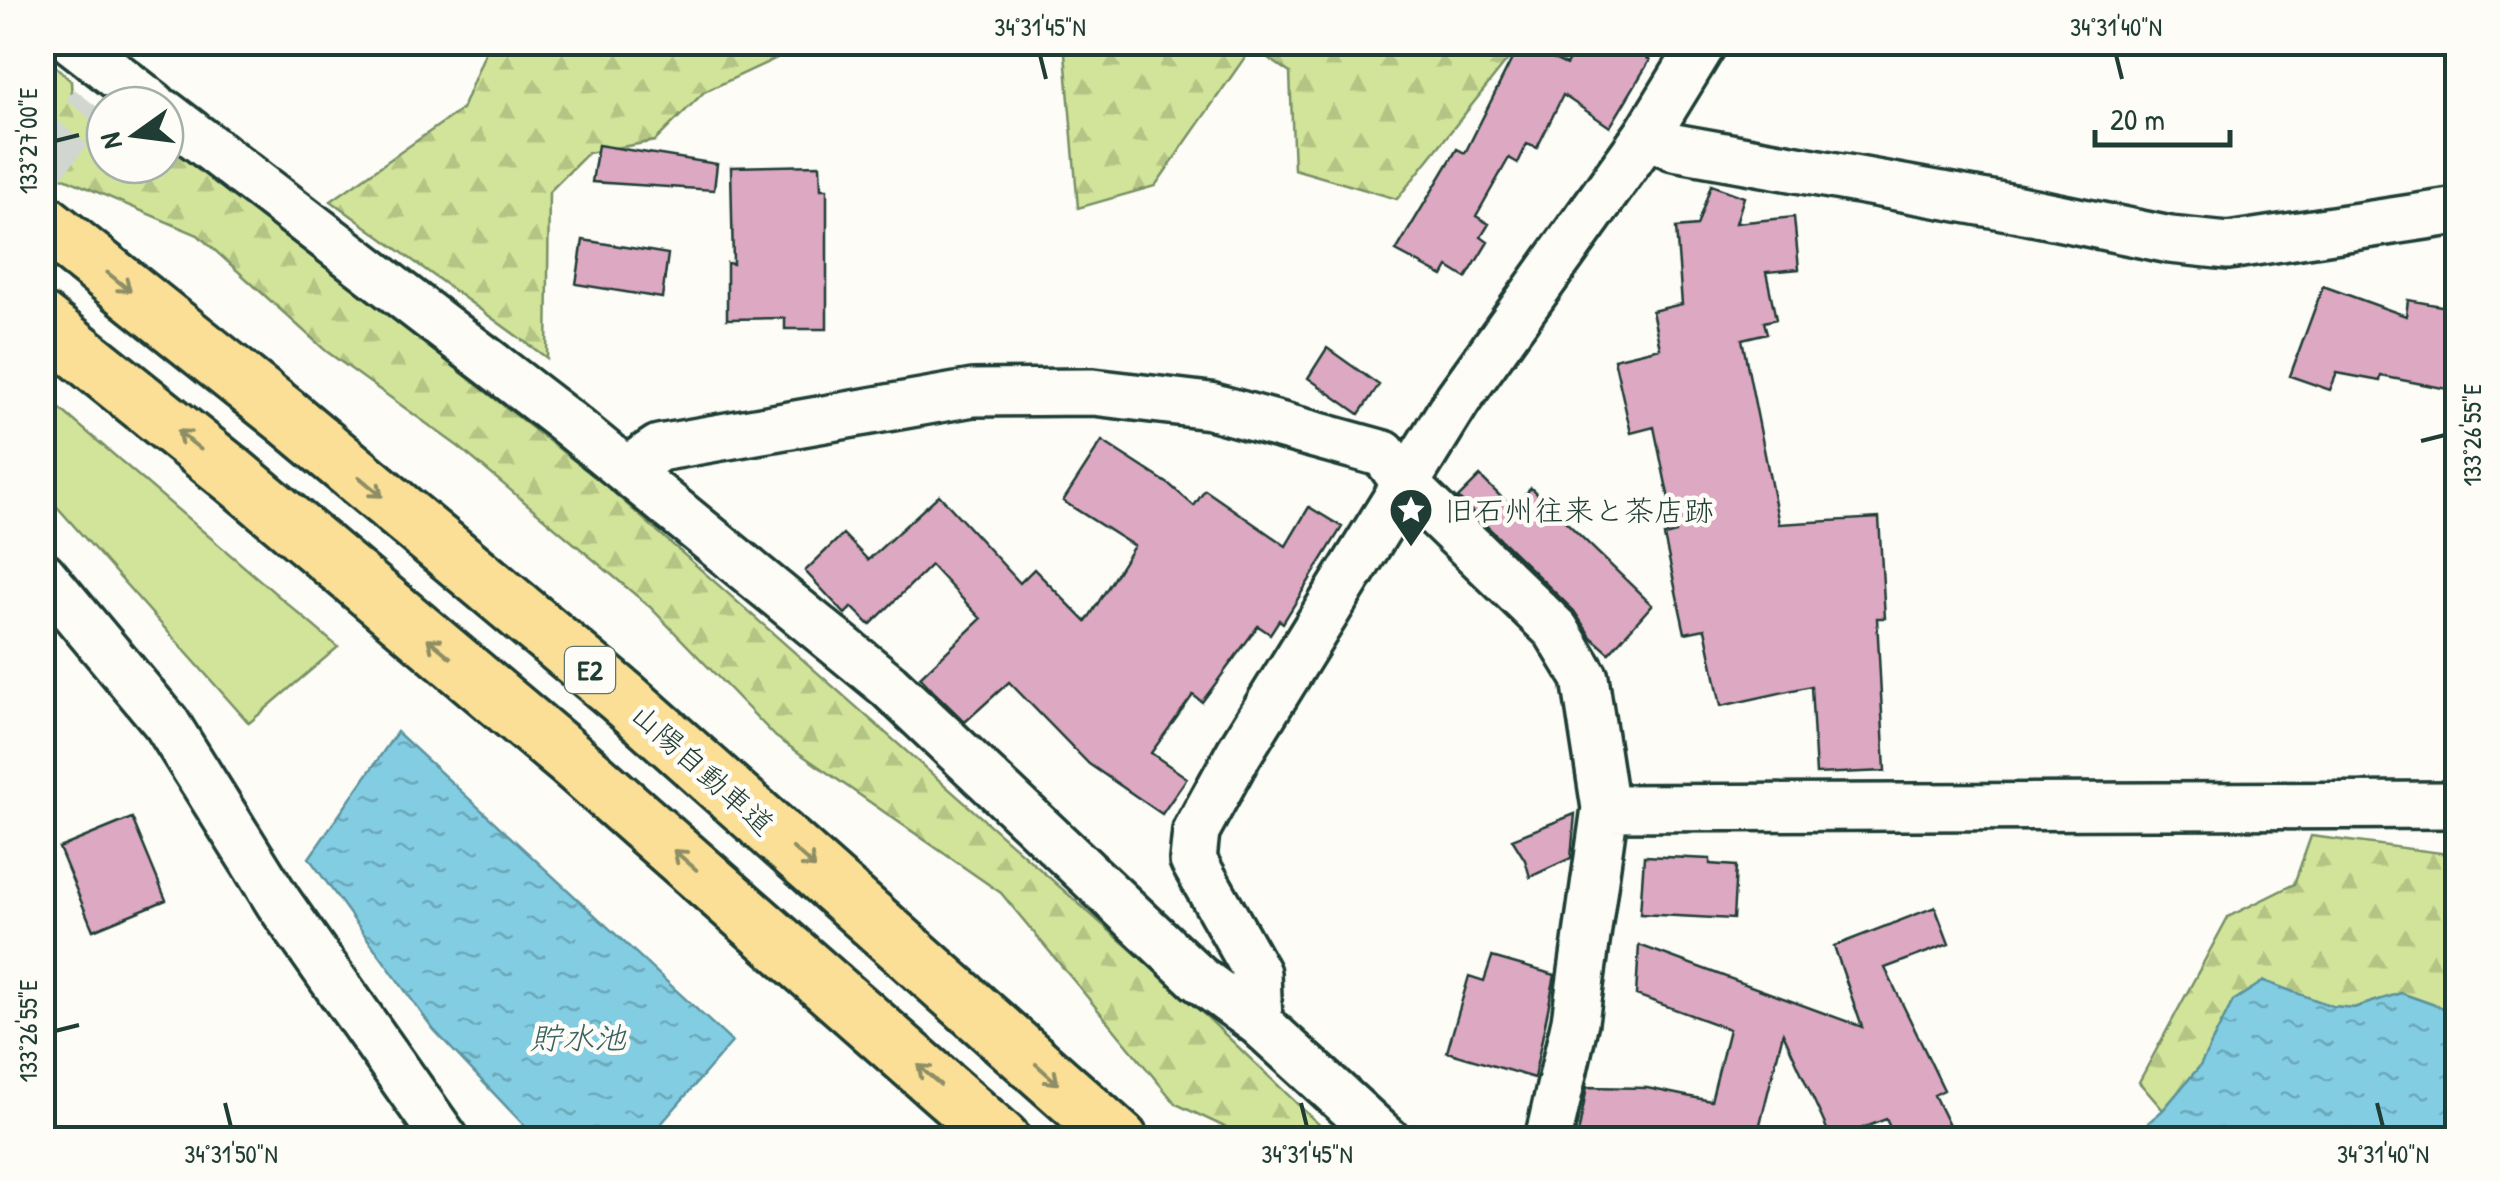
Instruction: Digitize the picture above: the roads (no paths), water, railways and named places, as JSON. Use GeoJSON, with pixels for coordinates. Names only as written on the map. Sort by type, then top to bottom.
{"type":"FeatureCollection","features":[{"type":"Feature","properties":{"kind":"highway","name":"山陽自動車道"},"geometry":{"type":"LineString","coordinates":[[42,222],[286,416],[622,697],[1120,1140]]}},
{"type":"Feature","properties":{"kind":"highway"},"geometry":{"type":"LineString","coordinates":[[42,322],[234,476],[570,758],[1002,1140]]}},
{"type":"Feature","properties":{"kind":"street"},"geometry":{"type":"LineString","coordinates":[[73,42],[100,85]]}},
{"type":"Feature","properties":{"kind":"street"},"geometry":{"type":"LineString","coordinates":[[1259,1024],[1257,974],[1193,860],[1196,831],[1239,753],[1458,400],[1647,135],[1704,42]]}},
{"type":"Feature","properties":{"kind":"street"},"geometry":{"type":"LineString","coordinates":[[185,128],[626,470],[888,685],[1198,978],[1259,1024],[1387,1140]]}},
{"type":"Feature","properties":{"kind":"street"},"geometry":{"type":"LineString","coordinates":[[1647,135],[1674,148],[2014,208],[2170,240],[2228,246],[2458,212]]}},
{"type":"Feature","properties":{"kind":"street"},"geometry":{"type":"LineString","coordinates":[[626,470],[660,448],[973,394],[1094,392],[1210,406],[1384,454],[1406,486],[1556,630],[1585,678],[1605,808],[1575,1021],[1548,1140]]}},
{"type":"Feature","properties":{"kind":"street"},"geometry":{"type":"LineString","coordinates":[[42,574],[168,724],[278,902],[446,1140]]}},
{"type":"Feature","properties":{"kind":"street"},"geometry":{"type":"LineString","coordinates":[[1605,808],[2458,805]]}},
{"type":"Feature","properties":{"kind":"water","name":"貯水池"},"geometry":{"type":"Polygon","coordinates":[[[397,732],[732,1042],[648,1139],[537,1139],[433,1029],[309,858],[397,732]]]}},
{"type":"Feature","properties":{"kind":"water"},"geometry":{"type":"Polygon","coordinates":[[[2264,981],[2332,1006],[2354,1008],[2401,993],[2457,1013],[2457,1139],[2129,1139],[2163,1110],[2200,1066],[2233,1001],[2264,981]]]}},
{"type":"Feature","properties":{"kind":"tunnel"},"geometry":{"type":"LineString","coordinates":[[42,166],[85,112]]}},
{"type":"Feature","properties":{"kind":"place","name":"旧石州往来と茶店跡"},"geometry":{"type":"Point","coordinates":[1411,548]}}]}
